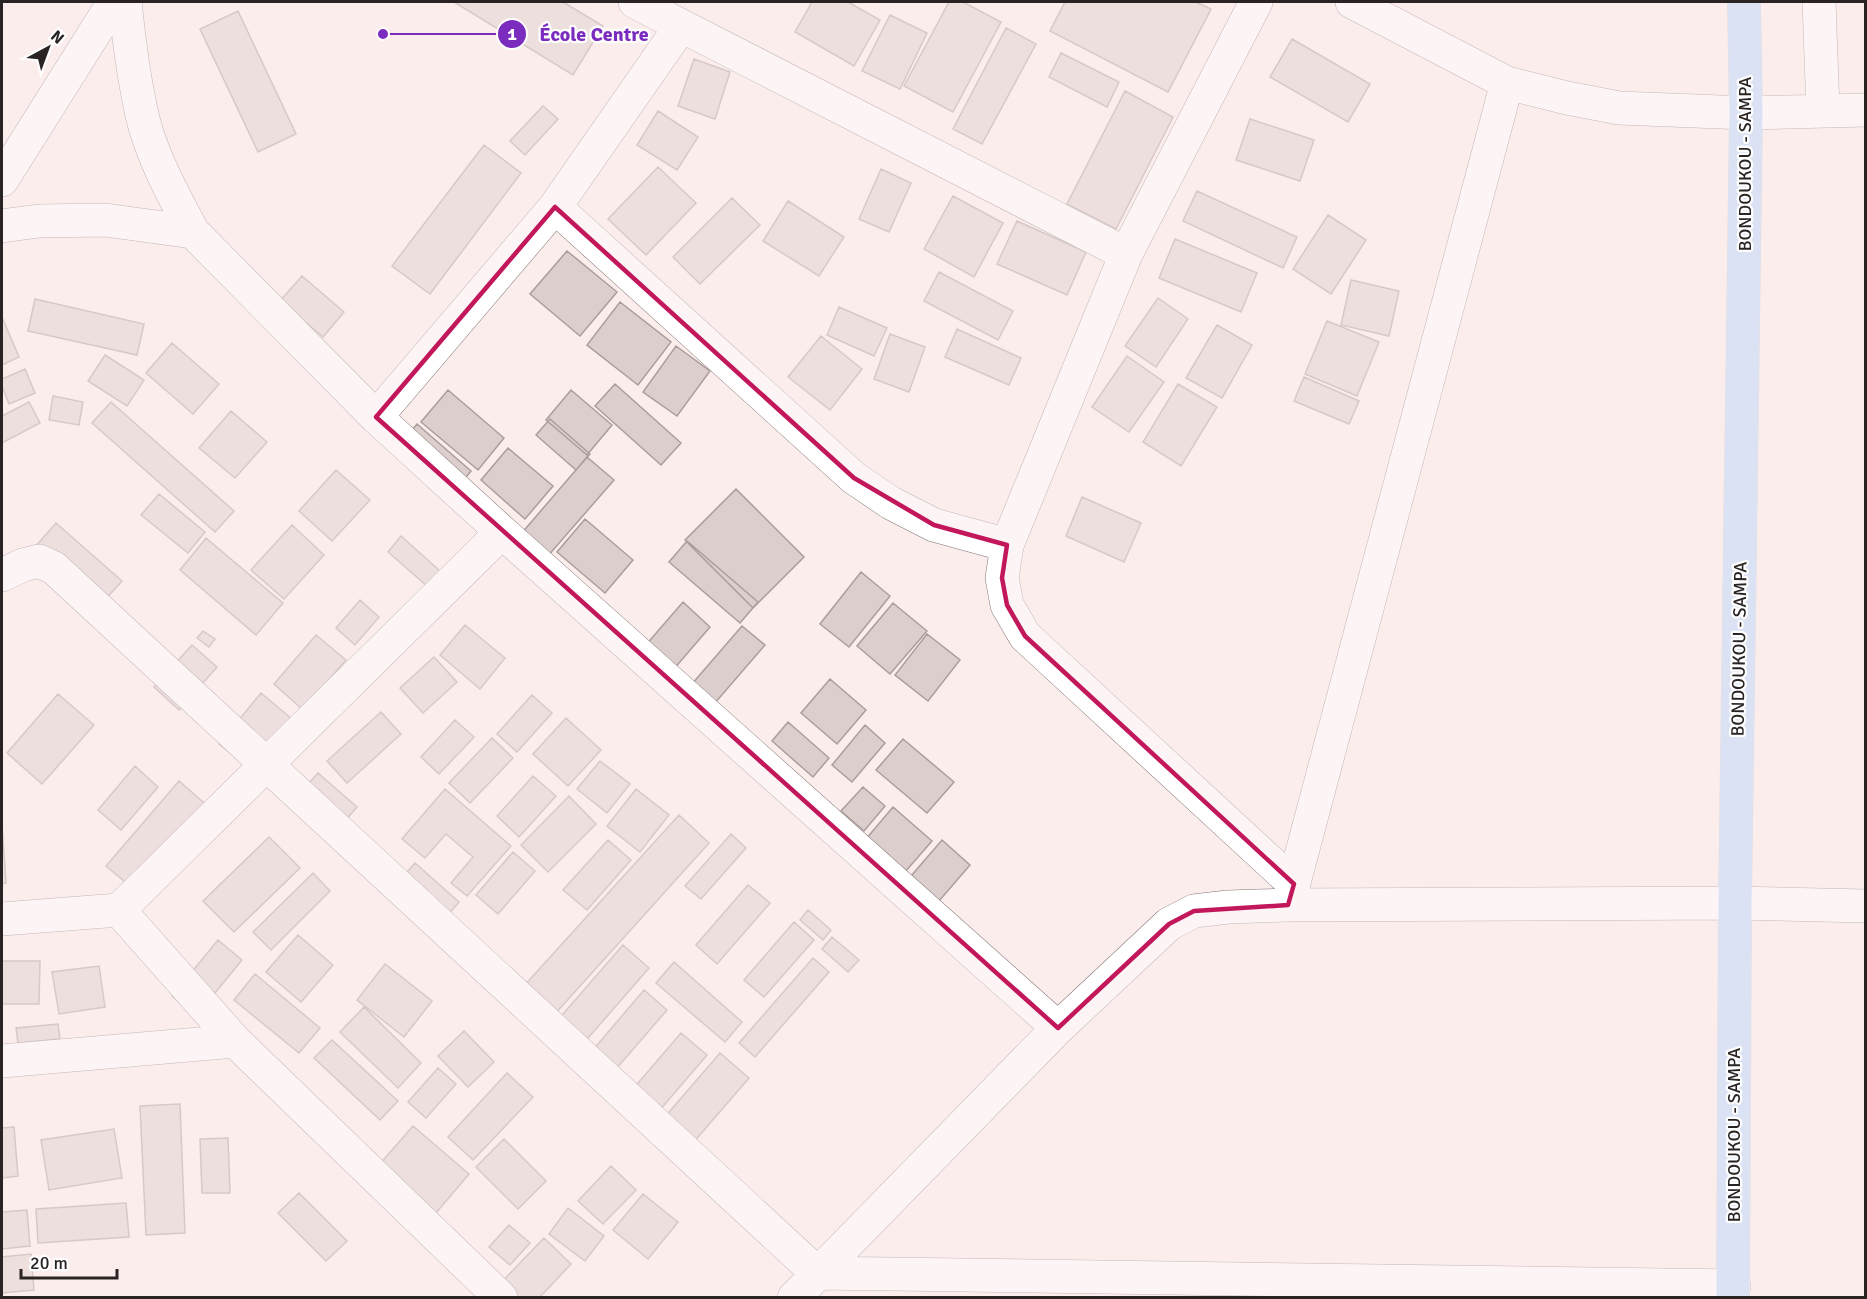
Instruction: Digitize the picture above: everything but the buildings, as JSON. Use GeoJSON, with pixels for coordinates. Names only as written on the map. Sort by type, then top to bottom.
{"type":"FeatureCollection","features":[{"type":"Feature","properties":{"kind":"main road","name":"BONDOUKOU - SAMPA"},"geometry":{"type":"LineString","coordinates":[[1733,1292],[1735,903],[1746,113],[1744,2]]}},
{"type":"Feature","properties":{"kind":"street"},"geometry":{"type":"LineString","coordinates":[[2,180],[114,2]]}},
{"type":"Feature","properties":{"kind":"street"},"geometry":{"type":"LineString","coordinates":[[125,2],[131,55],[144,121],[165,180],[193,232],[376,417],[1058,1028]]}},
{"type":"Feature","properties":{"kind":"street"},"geometry":{"type":"LineString","coordinates":[[635,2],[1126,254]]}},
{"type":"Feature","properties":{"kind":"street"},"geometry":{"type":"LineString","coordinates":[[1256,2],[1126,254],[1008,545],[1002,578],[1008,606],[1025,636],[1291,894]]}},
{"type":"Feature","properties":{"kind":"street"},"geometry":{"type":"LineString","coordinates":[[1352,2],[1507,83],[1567,99],[1618,108],[1746,113],[1866,111]]}},
{"type":"Feature","properties":{"kind":"street"},"geometry":{"type":"LineString","coordinates":[[1819,2],[1823,111]]}},
{"type":"Feature","properties":{"kind":"street"},"geometry":{"type":"LineString","coordinates":[[376,417],[555,207],[681,26]]}},
{"type":"Feature","properties":{"kind":"street"},"geometry":{"type":"LineString","coordinates":[[1291,894],[1507,83]]}},
{"type":"Feature","properties":{"kind":"street"},"geometry":{"type":"LineString","coordinates":[[555,207],[854,478],[891,502],[934,525],[1008,545]]}},
{"type":"Feature","properties":{"kind":"street"},"geometry":{"type":"LineString","coordinates":[[2,226],[39,221],[105,220],[193,232]]}},
{"type":"Feature","properties":{"kind":"street"},"geometry":{"type":"LineString","coordinates":[[2,919],[119,910],[502,532]]}},
{"type":"Feature","properties":{"kind":"street"},"geometry":{"type":"LineString","coordinates":[[2,575],[23,565],[39,561],[54,568],[817,1273],[1733,1292]]}},
{"type":"Feature","properties":{"kind":"street"},"geometry":{"type":"LineString","coordinates":[[794,1298],[1058,1028],[1170,924],[1194,911],[1228,907],[1291,894],[1866,906]]}},
{"type":"Feature","properties":{"kind":"street"},"geometry":{"type":"LineString","coordinates":[[119,910],[235,1041],[501,1298]]}},
{"type":"Feature","properties":{"kind":"street"},"geometry":{"type":"LineString","coordinates":[[2,1061],[235,1041]]}},
{"type":"Feature","properties":{"kind":"highlighted area"},"geometry":{"type":"Polygon","coordinates":[[[555,207],[854,478],[934,525],[1007,545],[1002,578],[1007,605],[1025,636],[1294,884],[1288,905],[1194,911],[1169,924],[1058,1028],[376,417],[555,207]]]}},
{"type":"Feature","properties":{"kind":"place","name":"École Centre"},"geometry":{"type":"Point","coordinates":[383,34]}}]}
